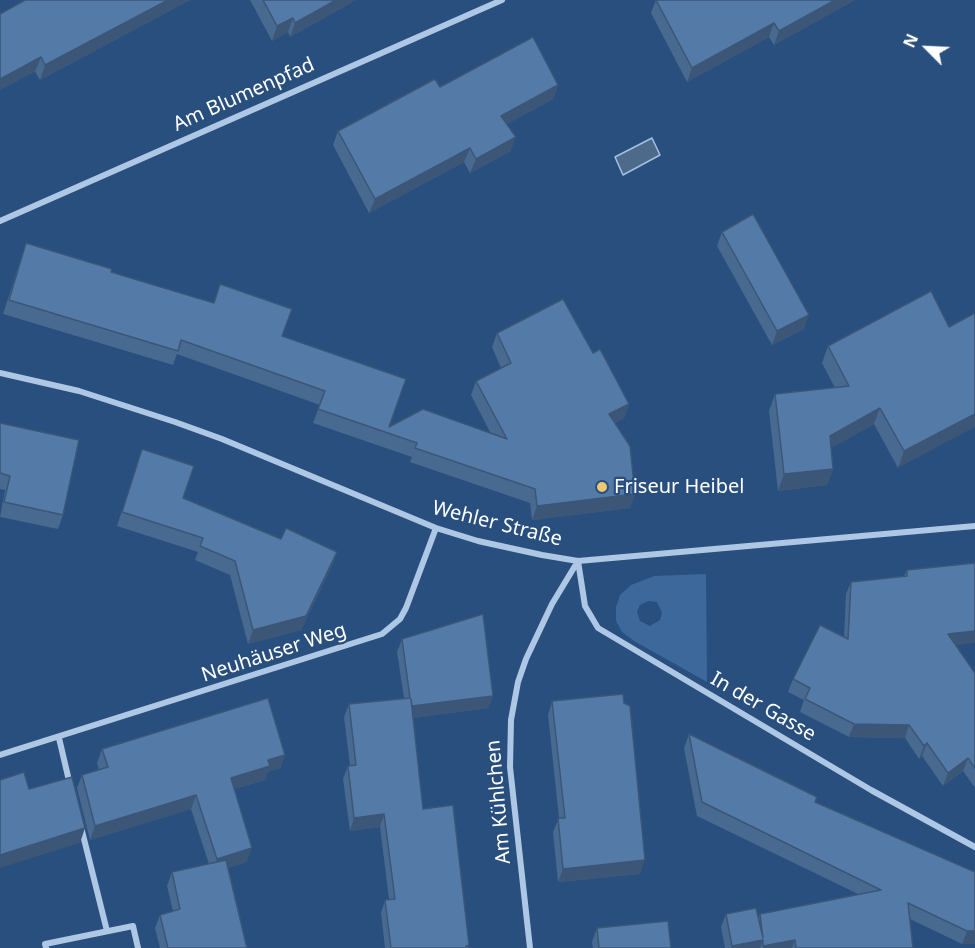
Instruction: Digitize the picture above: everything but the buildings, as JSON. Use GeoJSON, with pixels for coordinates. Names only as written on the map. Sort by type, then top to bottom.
{"type":"FeatureCollection","features":[{"type":"Feature","properties":{"kind":"street","name":"Am Blumenpfad"},"geometry":{"type":"LineString","coordinates":[[0,221],[502,0]]}},
{"type":"Feature","properties":{"kind":"street","name":"Wehler Straße"},"geometry":{"type":"LineString","coordinates":[[0,373],[79,391],[175,422],[222,439],[436,528],[517,550],[578,561],[975,526]]}},
{"type":"Feature","properties":{"kind":"street","name":"Neuhäuser Weg"},"geometry":{"type":"LineString","coordinates":[[0,755],[382,634],[400,619],[406,608],[436,528]]}},
{"type":"Feature","properties":{"kind":"street","name":"In der Gasse"},"geometry":{"type":"LineString","coordinates":[[578,561],[585,606],[598,628],[871,790],[975,847]]}},
{"type":"Feature","properties":{"kind":"street","name":"Am Kühlchen"},"geometry":{"type":"LineString","coordinates":[[530,948],[510,767],[511,720],[518,682],[526,659],[552,604],[578,561]]}},
{"type":"Feature","properties":{"kind":"street"},"geometry":{"type":"LineString","coordinates":[[59,738],[73,795]]}},
{"type":"Feature","properties":{"kind":"street"},"geometry":{"type":"LineString","coordinates":[[79,818],[107,931]]}},
{"type":"Feature","properties":{"kind":"street"},"geometry":{"type":"LineString","coordinates":[[46,948],[45,944],[133,926],[138,948]]}},
{"type":"Feature","properties":{"kind":"shaded area"},"geometry":{"type":"Polygon","coordinates":[[[652,138],[660,155],[623,175],[615,157],[652,138]]]}},
{"type":"Feature","properties":{"kind":"shaded area"},"geometry":{"type":"Polygon","coordinates":[[[706,574],[707,682],[634,641],[622,632],[616,621],[616,607],[620,595],[631,585],[654,576],[706,574]],[[648,601],[640,605],[637,612],[640,621],[650,626],[660,620],[662,613],[657,602],[648,601]]]}},
{"type":"Feature","properties":{"kind":"place","name":"Friseur Heibel"},"geometry":{"type":"Point","coordinates":[602,487]}}]}
